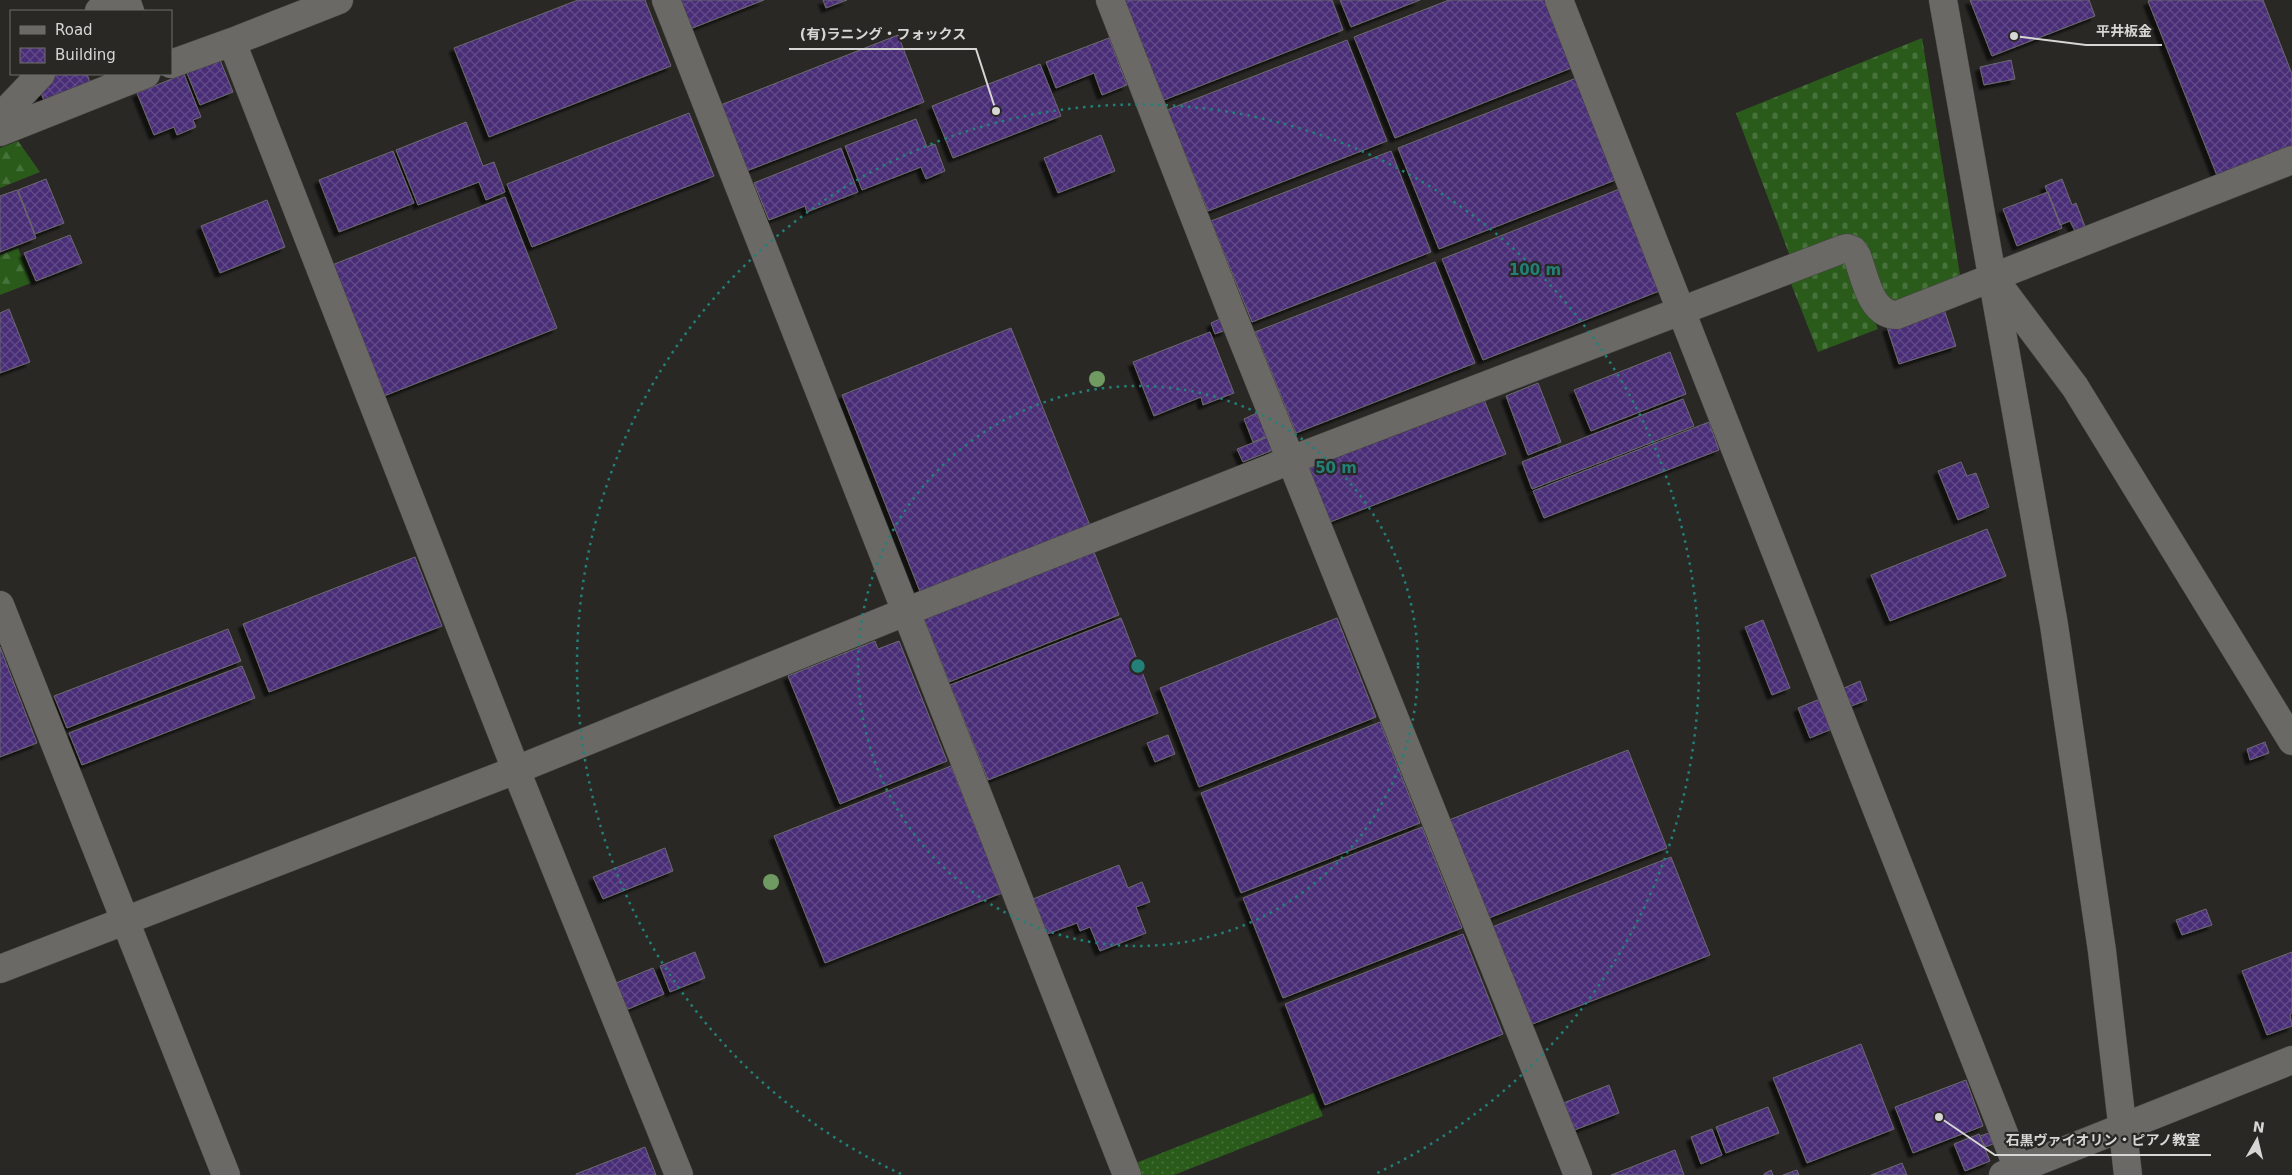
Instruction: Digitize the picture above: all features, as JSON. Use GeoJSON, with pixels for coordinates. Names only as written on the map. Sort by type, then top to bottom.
{"type":"FeatureCollection","features":[{"type":"Feature","properties":{"kind":"street"},"geometry":{"type":"LineString","coordinates":[[101,10],[110,0]]}},
{"type":"Feature","properties":{"kind":"street"},"geometry":{"type":"LineString","coordinates":[[172,64],[339,0]]}},
{"type":"Feature","properties":{"kind":"street"},"geometry":{"type":"LineString","coordinates":[[666,0],[1127,1175]]}},
{"type":"Feature","properties":{"kind":"street"},"geometry":{"type":"LineString","coordinates":[[1110,0],[1291,460],[1578,1175]]}},
{"type":"Feature","properties":{"kind":"street"},"geometry":{"type":"LineString","coordinates":[[1559,0],[1681,312],[2011,1172],[2292,1060]]}},
{"type":"Feature","properties":{"kind":"street"},"geometry":{"type":"LineString","coordinates":[[1943,0],[2056,635],[2102,951],[2124,1127],[2128,1175]]}},
{"type":"Feature","properties":{"kind":"street"},"geometry":{"type":"LineString","coordinates":[[232,42],[516,770],[679,1175]]}},
{"type":"Feature","properties":{"kind":"street"},"geometry":{"type":"LineString","coordinates":[[0,117],[39,75]]}},
{"type":"Feature","properties":{"kind":"street"},"geometry":{"type":"LineString","coordinates":[[0,132],[143,75]]}},
{"type":"Feature","properties":{"kind":"street"},"geometry":{"type":"LineString","coordinates":[[0,969],[516,770],[905,612],[1291,460],[1846,248],[1853,250],[1857,256],[1875,303],[1880,311],[1888,315],[1897,315],[2292,160]]}},
{"type":"Feature","properties":{"kind":"street"},"geometry":{"type":"LineString","coordinates":[[1993,277],[2075,387],[2292,741]]}},
{"type":"Feature","properties":{"kind":"street"},"geometry":{"type":"LineString","coordinates":[[0,605],[226,1175]]}},
{"type":"Feature","properties":{"kind":"green space"},"geometry":{"type":"Polygon","coordinates":[[[1922,38],[1961,281],[1900,305],[1887,302],[1864,249],[1791,259],[1736,113],[1922,38]]]}},
{"type":"Feature","properties":{"kind":"green space"},"geometry":{"type":"Polygon","coordinates":[[[18,141],[40,172],[0,188],[0,148],[18,141]]]}},
{"type":"Feature","properties":{"kind":"green space"},"geometry":{"type":"Polygon","coordinates":[[[18,248],[31,283],[0,295],[0,255],[18,248]]]}},
{"type":"Feature","properties":{"kind":"green space"},"geometry":{"type":"Polygon","coordinates":[[[1847,253],[1878,329],[1818,352],[1788,276],[1847,253]]]}},
{"type":"Feature","properties":{"kind":"green space"},"geometry":{"type":"Polygon","coordinates":[[[1314,1093],[1323,1116],[1174,1175],[1141,1175],[1136,1163],[1314,1093]]]}},
{"type":"Feature","properties":{"kind":"building"},"geometry":{"type":"Polygon","coordinates":[[[578,0],[645,0],[671,66],[489,137],[454,48],[578,0]]]}},
{"type":"Feature","properties":{"kind":"building"},"geometry":{"type":"Polygon","coordinates":[[[679,0],[764,0],[690,29],[679,0]]]}},
{"type":"Feature","properties":{"kind":"building"},"geometry":{"type":"Polygon","coordinates":[[[823,0],[847,0],[826,8],[823,0]]]}},
{"type":"Feature","properties":{"kind":"building"},"geometry":{"type":"Polygon","coordinates":[[[1124,0],[1332,0],[1343,30],[1164,100],[1124,0]]]}},
{"type":"Feature","properties":{"kind":"building"},"geometry":{"type":"Polygon","coordinates":[[[1340,0],[1420,0],[1351,27],[1340,0]]]}},
{"type":"Feature","properties":{"kind":"building"},"geometry":{"type":"Polygon","coordinates":[[[1449,0],[1548,0],[1574,67],[1395,138],[1354,37],[1449,0]]]}},
{"type":"Feature","properties":{"kind":"building"},"geometry":{"type":"Polygon","coordinates":[[[1970,0],[2089,0],[2095,16],[1992,56],[1970,0]]]}},
{"type":"Feature","properties":{"kind":"building"},"geometry":{"type":"Polygon","coordinates":[[[2263,0],[2292,74],[2292,149],[2218,178],[2148,1],[2263,0]]]}},
{"type":"Feature","properties":{"kind":"building"},"geometry":{"type":"Polygon","coordinates":[[[898,35],[924,102],[744,172],[718,106],[898,35]]]}},
{"type":"Feature","properties":{"kind":"building"},"geometry":{"type":"Polygon","coordinates":[[[1109,38],[1127,85],[1102,95],[1094,73],[1056,88],[1046,62],[1109,38]]]}},
{"type":"Feature","properties":{"kind":"building"},"geometry":{"type":"Polygon","coordinates":[[[1347,40],[1387,141],[1208,211],[1167,110],[1347,40]]]}},
{"type":"Feature","properties":{"kind":"building"},"geometry":{"type":"Polygon","coordinates":[[[220,60],[233,92],[200,105],[187,73],[220,60]]]}},
{"type":"Feature","properties":{"kind":"building"},"geometry":{"type":"Polygon","coordinates":[[[2011,60],[2015,79],[1984,85],[1980,67],[2011,60]]]}},
{"type":"Feature","properties":{"kind":"building"},"geometry":{"type":"Polygon","coordinates":[[[1040,64],[1061,116],[953,158],[932,106],[1040,64]]]}},
{"type":"Feature","properties":{"kind":"building"},"geometry":{"type":"Polygon","coordinates":[[[184,74],[201,117],[193,120],[196,127],[177,135],[174,127],[154,135],[137,93],[184,74]]]}},
{"type":"Feature","properties":{"kind":"building"},"geometry":{"type":"Polygon","coordinates":[[[54,75],[87,75],[93,90],[47,108],[39,88],[49,77],[54,75]]]}},
{"type":"Feature","properties":{"kind":"building"},"geometry":{"type":"Polygon","coordinates":[[[1579,77],[1618,179],[1439,249],[1398,148],[1579,77]]]}},
{"type":"Feature","properties":{"kind":"building"},"geometry":{"type":"Polygon","coordinates":[[[689,113],[714,176],[532,247],[507,184],[689,113]]]}},
{"type":"Feature","properties":{"kind":"building"},"geometry":{"type":"Polygon","coordinates":[[[916,119],[927,147],[935,144],[945,171],[926,179],[921,167],[862,190],[845,146],[916,119]]]}},
{"type":"Feature","properties":{"kind":"building"},"geometry":{"type":"Polygon","coordinates":[[[466,122],[483,166],[494,162],[505,192],[486,200],[479,182],[418,205],[396,150],[466,122]]]}},
{"type":"Feature","properties":{"kind":"building"},"geometry":{"type":"Polygon","coordinates":[[[1101,135],[1115,171],[1058,193],[1044,158],[1101,135]]]}},
{"type":"Feature","properties":{"kind":"building"},"geometry":{"type":"Polygon","coordinates":[[[841,148],[858,192],[807,212],[805,206],[769,220],[754,183],[841,148]]]}},
{"type":"Feature","properties":{"kind":"building"},"geometry":{"type":"Polygon","coordinates":[[[393,151],[414,203],[339,232],[319,180],[393,151]]]}},
{"type":"Feature","properties":{"kind":"building"},"geometry":{"type":"Polygon","coordinates":[[[1391,151],[1431,252],[1252,322],[1211,221],[1391,151]]]}},
{"type":"Feature","properties":{"kind":"building"},"geometry":{"type":"Polygon","coordinates":[[[46,179],[64,223],[35,234],[18,190],[46,179]]]}},
{"type":"Feature","properties":{"kind":"building"},"geometry":{"type":"Polygon","coordinates":[[[2062,179],[2072,205],[2076,203],[2086,229],[2076,233],[2070,221],[2060,225],[2045,186],[2062,179]]]}},
{"type":"Feature","properties":{"kind":"building"},"geometry":{"type":"Polygon","coordinates":[[[1622,188],[1662,290],[1483,360],[1442,259],[1622,188]]]}},
{"type":"Feature","properties":{"kind":"building"},"geometry":{"type":"Polygon","coordinates":[[[17,190],[36,238],[0,252],[0,196],[17,190]]]}},
{"type":"Feature","properties":{"kind":"building"},"geometry":{"type":"Polygon","coordinates":[[[2048,192],[2062,228],[2017,246],[2003,209],[2048,192]]]}},
{"type":"Feature","properties":{"kind":"building"},"geometry":{"type":"Polygon","coordinates":[[[505,197],[557,328],[384,396],[332,265],[505,197]]]}},
{"type":"Feature","properties":{"kind":"building"},"geometry":{"type":"Polygon","coordinates":[[[267,200],[285,247],[220,273],[201,226],[267,200]]]}},
{"type":"Feature","properties":{"kind":"building"},"geometry":{"type":"Polygon","coordinates":[[[70,235],[82,263],[36,281],[24,253],[70,235]]]}},
{"type":"Feature","properties":{"kind":"building"},"geometry":{"type":"Polygon","coordinates":[[[1435,262],[1475,363],[1296,433],[1255,332],[1435,262]]]}},
{"type":"Feature","properties":{"kind":"building"},"geometry":{"type":"Polygon","coordinates":[[[9,309],[30,362],[0,373],[0,313],[9,309]]]}},
{"type":"Feature","properties":{"kind":"building"},"geometry":{"type":"Polygon","coordinates":[[[1944,309],[1956,346],[1899,364],[1887,327],[1944,309]]]}},
{"type":"Feature","properties":{"kind":"building"},"geometry":{"type":"Polygon","coordinates":[[[1222,318],[1226,330],[1215,334],[1211,323],[1222,318]]]}},
{"type":"Feature","properties":{"kind":"building"},"geometry":{"type":"Polygon","coordinates":[[[1011,328],[1091,528],[921,594],[842,395],[1011,328]]]}},
{"type":"Feature","properties":{"kind":"building"},"geometry":{"type":"Polygon","coordinates":[[[1210,332],[1234,393],[1203,405],[1201,397],[1154,416],[1133,362],[1210,332]]]}},
{"type":"Feature","properties":{"kind":"building"},"geometry":{"type":"Polygon","coordinates":[[[1670,352],[1686,394],[1591,431],[1574,390],[1670,352]]]}},
{"type":"Feature","properties":{"kind":"building"},"geometry":{"type":"Polygon","coordinates":[[[1538,383],[1561,442],[1528,455],[1506,396],[1538,383]]]}},
{"type":"Feature","properties":{"kind":"building"},"geometry":{"type":"Polygon","coordinates":[[[1483,397],[1506,454],[1330,522],[1308,466],[1483,397]]]}},
{"type":"Feature","properties":{"kind":"building"},"geometry":{"type":"Polygon","coordinates":[[[1683,399],[1694,426],[1532,489],[1522,462],[1683,399]]]}},
{"type":"Feature","properties":{"kind":"building"},"geometry":{"type":"Polygon","coordinates":[[[1259,412],[1268,436],[1253,442],[1244,419],[1259,412]]]}},
{"type":"Feature","properties":{"kind":"building"},"geometry":{"type":"Polygon","coordinates":[[[1709,422],[1719,450],[1544,518],[1533,491],[1709,422]]]}},
{"type":"Feature","properties":{"kind":"building"},"geometry":{"type":"Polygon","coordinates":[[[1268,437],[1273,450],[1243,462],[1237,449],[1268,437]]]}},
{"type":"Feature","properties":{"kind":"building"},"geometry":{"type":"Polygon","coordinates":[[[1961,462],[1967,476],[1976,473],[1989,507],[1958,520],[1938,471],[1961,462]]]}},
{"type":"Feature","properties":{"kind":"building"},"geometry":{"type":"Polygon","coordinates":[[[1987,529],[2006,576],[1890,621],[1871,575],[1987,529]]]}},
{"type":"Feature","properties":{"kind":"building"},"geometry":{"type":"Polygon","coordinates":[[[1094,552],[1119,615],[949,682],[924,619],[1094,552]]]}},
{"type":"Feature","properties":{"kind":"building"},"geometry":{"type":"Polygon","coordinates":[[[415,557],[442,626],[269,692],[243,624],[415,557]]]}},
{"type":"Feature","properties":{"kind":"building"},"geometry":{"type":"Polygon","coordinates":[[[1121,618],[1158,713],[988,780],[950,685],[1121,618]]]}},
{"type":"Feature","properties":{"kind":"building"},"geometry":{"type":"Polygon","coordinates":[[[1337,618],[1376,717],[1199,787],[1160,688],[1337,618]]]}},
{"type":"Feature","properties":{"kind":"building"},"geometry":{"type":"Polygon","coordinates":[[[1763,620],[1790,688],[1772,695],[1745,627],[1763,620]]]}},
{"type":"Feature","properties":{"kind":"building"},"geometry":{"type":"Polygon","coordinates":[[[228,629],[241,661],[67,728],[54,696],[228,629]]]}},
{"type":"Feature","properties":{"kind":"building"},"geometry":{"type":"Polygon","coordinates":[[[875,641],[878,649],[899,641],[947,761],[840,804],[788,676],[875,641]]]}},
{"type":"Feature","properties":{"kind":"building"},"geometry":{"type":"Polygon","coordinates":[[[0,647],[37,743],[0,757],[0,647]]]}},
{"type":"Feature","properties":{"kind":"building"},"geometry":{"type":"Polygon","coordinates":[[[242,666],[255,698],[82,765],[69,733],[242,666]]]}},
{"type":"Feature","properties":{"kind":"building"},"geometry":{"type":"Polygon","coordinates":[[[1860,681],[1867,700],[1849,707],[1842,689],[1860,681]]]}},
{"type":"Feature","properties":{"kind":"building"},"geometry":{"type":"Polygon","coordinates":[[[1820,699],[1832,729],[1810,738],[1798,708],[1820,699]]]}},
{"type":"Feature","properties":{"kind":"building"},"geometry":{"type":"Polygon","coordinates":[[[1380,722],[1420,823],[1241,893],[1201,793],[1380,722]]]}},
{"type":"Feature","properties":{"kind":"building"},"geometry":{"type":"Polygon","coordinates":[[[1168,735],[1175,754],[1155,762],[1147,743],[1168,735]]]}},
{"type":"Feature","properties":{"kind":"building"},"geometry":{"type":"Polygon","coordinates":[[[2265,742],[2269,753],[2250,760],[2247,749],[2265,742]]]}},
{"type":"Feature","properties":{"kind":"building"},"geometry":{"type":"Polygon","coordinates":[[[1628,750],[1667,848],[1489,918],[1449,820],[1628,750]]]}},
{"type":"Feature","properties":{"kind":"building"},"geometry":{"type":"Polygon","coordinates":[[[951,766],[1002,893],[825,963],[774,836],[951,766]]]}},
{"type":"Feature","properties":{"kind":"building"},"geometry":{"type":"Polygon","coordinates":[[[1422,827],[1462,928],[1283,998],[1243,898],[1422,827]]]}},
{"type":"Feature","properties":{"kind":"building"},"geometry":{"type":"Polygon","coordinates":[[[665,848],[673,871],[603,899],[593,877],[665,848]]]}},
{"type":"Feature","properties":{"kind":"building"},"geometry":{"type":"Polygon","coordinates":[[[1671,857],[1710,955],[1530,1025],[1492,927],[1671,857]]]}},
{"type":"Feature","properties":{"kind":"building"},"geometry":{"type":"Polygon","coordinates":[[[1119,865],[1128,888],[1142,882],[1150,902],[1136,907],[1146,933],[1100,951],[1090,927],[1080,931],[1077,923],[1047,934],[1033,899],[1119,865]]]}},
{"type":"Feature","properties":{"kind":"building"},"geometry":{"type":"Polygon","coordinates":[[[2206,909],[2212,925],[2182,935],[2176,920],[2206,909]]]}},
{"type":"Feature","properties":{"kind":"building"},"geometry":{"type":"Polygon","coordinates":[[[1463,934],[1503,1034],[1325,1105],[1285,1004],[1463,934]]]}},
{"type":"Feature","properties":{"kind":"building"},"geometry":{"type":"Polygon","coordinates":[[[695,952],[705,978],[670,992],[660,966],[695,952]]]}},
{"type":"Feature","properties":{"kind":"building"},"geometry":{"type":"Polygon","coordinates":[[[2292,952],[2292,1013],[2290,1014],[2292,1026],[2267,1035],[2242,971],[2292,952]]]}},
{"type":"Feature","properties":{"kind":"building"},"geometry":{"type":"Polygon","coordinates":[[[653,968],[664,994],[626,1010],[616,983],[653,968]]]}},
{"type":"Feature","properties":{"kind":"building"},"geometry":{"type":"Polygon","coordinates":[[[1861,1044],[1894,1129],[1807,1163],[1773,1078],[1861,1044]]]}},
{"type":"Feature","properties":{"kind":"building"},"geometry":{"type":"Polygon","coordinates":[[[1966,1080],[1983,1126],[1913,1153],[1895,1107],[1966,1080]]]}},
{"type":"Feature","properties":{"kind":"building"},"geometry":{"type":"Polygon","coordinates":[[[1609,1085],[1619,1113],[1572,1131],[1561,1104],[1609,1085]]]}},
{"type":"Feature","properties":{"kind":"building"},"geometry":{"type":"Polygon","coordinates":[[[1768,1107],[1779,1133],[1726,1153],[1716,1127],[1768,1107]]]}},
{"type":"Feature","properties":{"kind":"building"},"geometry":{"type":"Polygon","coordinates":[[[1712,1129],[1722,1155],[1701,1164],[1691,1137],[1712,1129]]]}},
{"type":"Feature","properties":{"kind":"building"},"geometry":{"type":"Polygon","coordinates":[[[1989,1133],[1993,1144],[1985,1147],[1980,1136],[1989,1133]]]}},
{"type":"Feature","properties":{"kind":"building"},"geometry":{"type":"Polygon","coordinates":[[[1979,1134],[1990,1161],[1965,1171],[1954,1144],[1979,1134]]]}},
{"type":"Feature","properties":{"kind":"building"},"geometry":{"type":"Polygon","coordinates":[[[645,1147],[656,1175],[576,1175],[576,1174],[645,1147]]]}},
{"type":"Feature","properties":{"kind":"building"},"geometry":{"type":"Polygon","coordinates":[[[1675,1150],[1684,1175],[1611,1175],[1675,1150]]]}},
{"type":"Feature","properties":{"kind":"building"},"geometry":{"type":"Polygon","coordinates":[[[1902,1163],[1907,1175],[1871,1175],[1902,1163]]]}},
{"type":"Feature","properties":{"kind":"building"},"geometry":{"type":"Polygon","coordinates":[[[1771,1170],[1773,1175],[1764,1175],[1764,1174],[1771,1170]]]}},
{"type":"Feature","properties":{"kind":"building"},"geometry":{"type":"Polygon","coordinates":[[[1797,1170],[1799,1175],[1783,1175],[1797,1170]]]}},
{"type":"Feature","properties":{"kind":"place","name":"平井板金"},"geometry":{"type":"Point","coordinates":[2014,36]}},
{"type":"Feature","properties":{"kind":"place","name":"(有)ラニング・フォックス"},"geometry":{"type":"Point","coordinates":[996,111]}},
{"type":"Feature","properties":{"kind":"place","name":"石黒ヴァイオリン・ピアノ教室"},"geometry":{"type":"Point","coordinates":[1939,1117]}}]}
